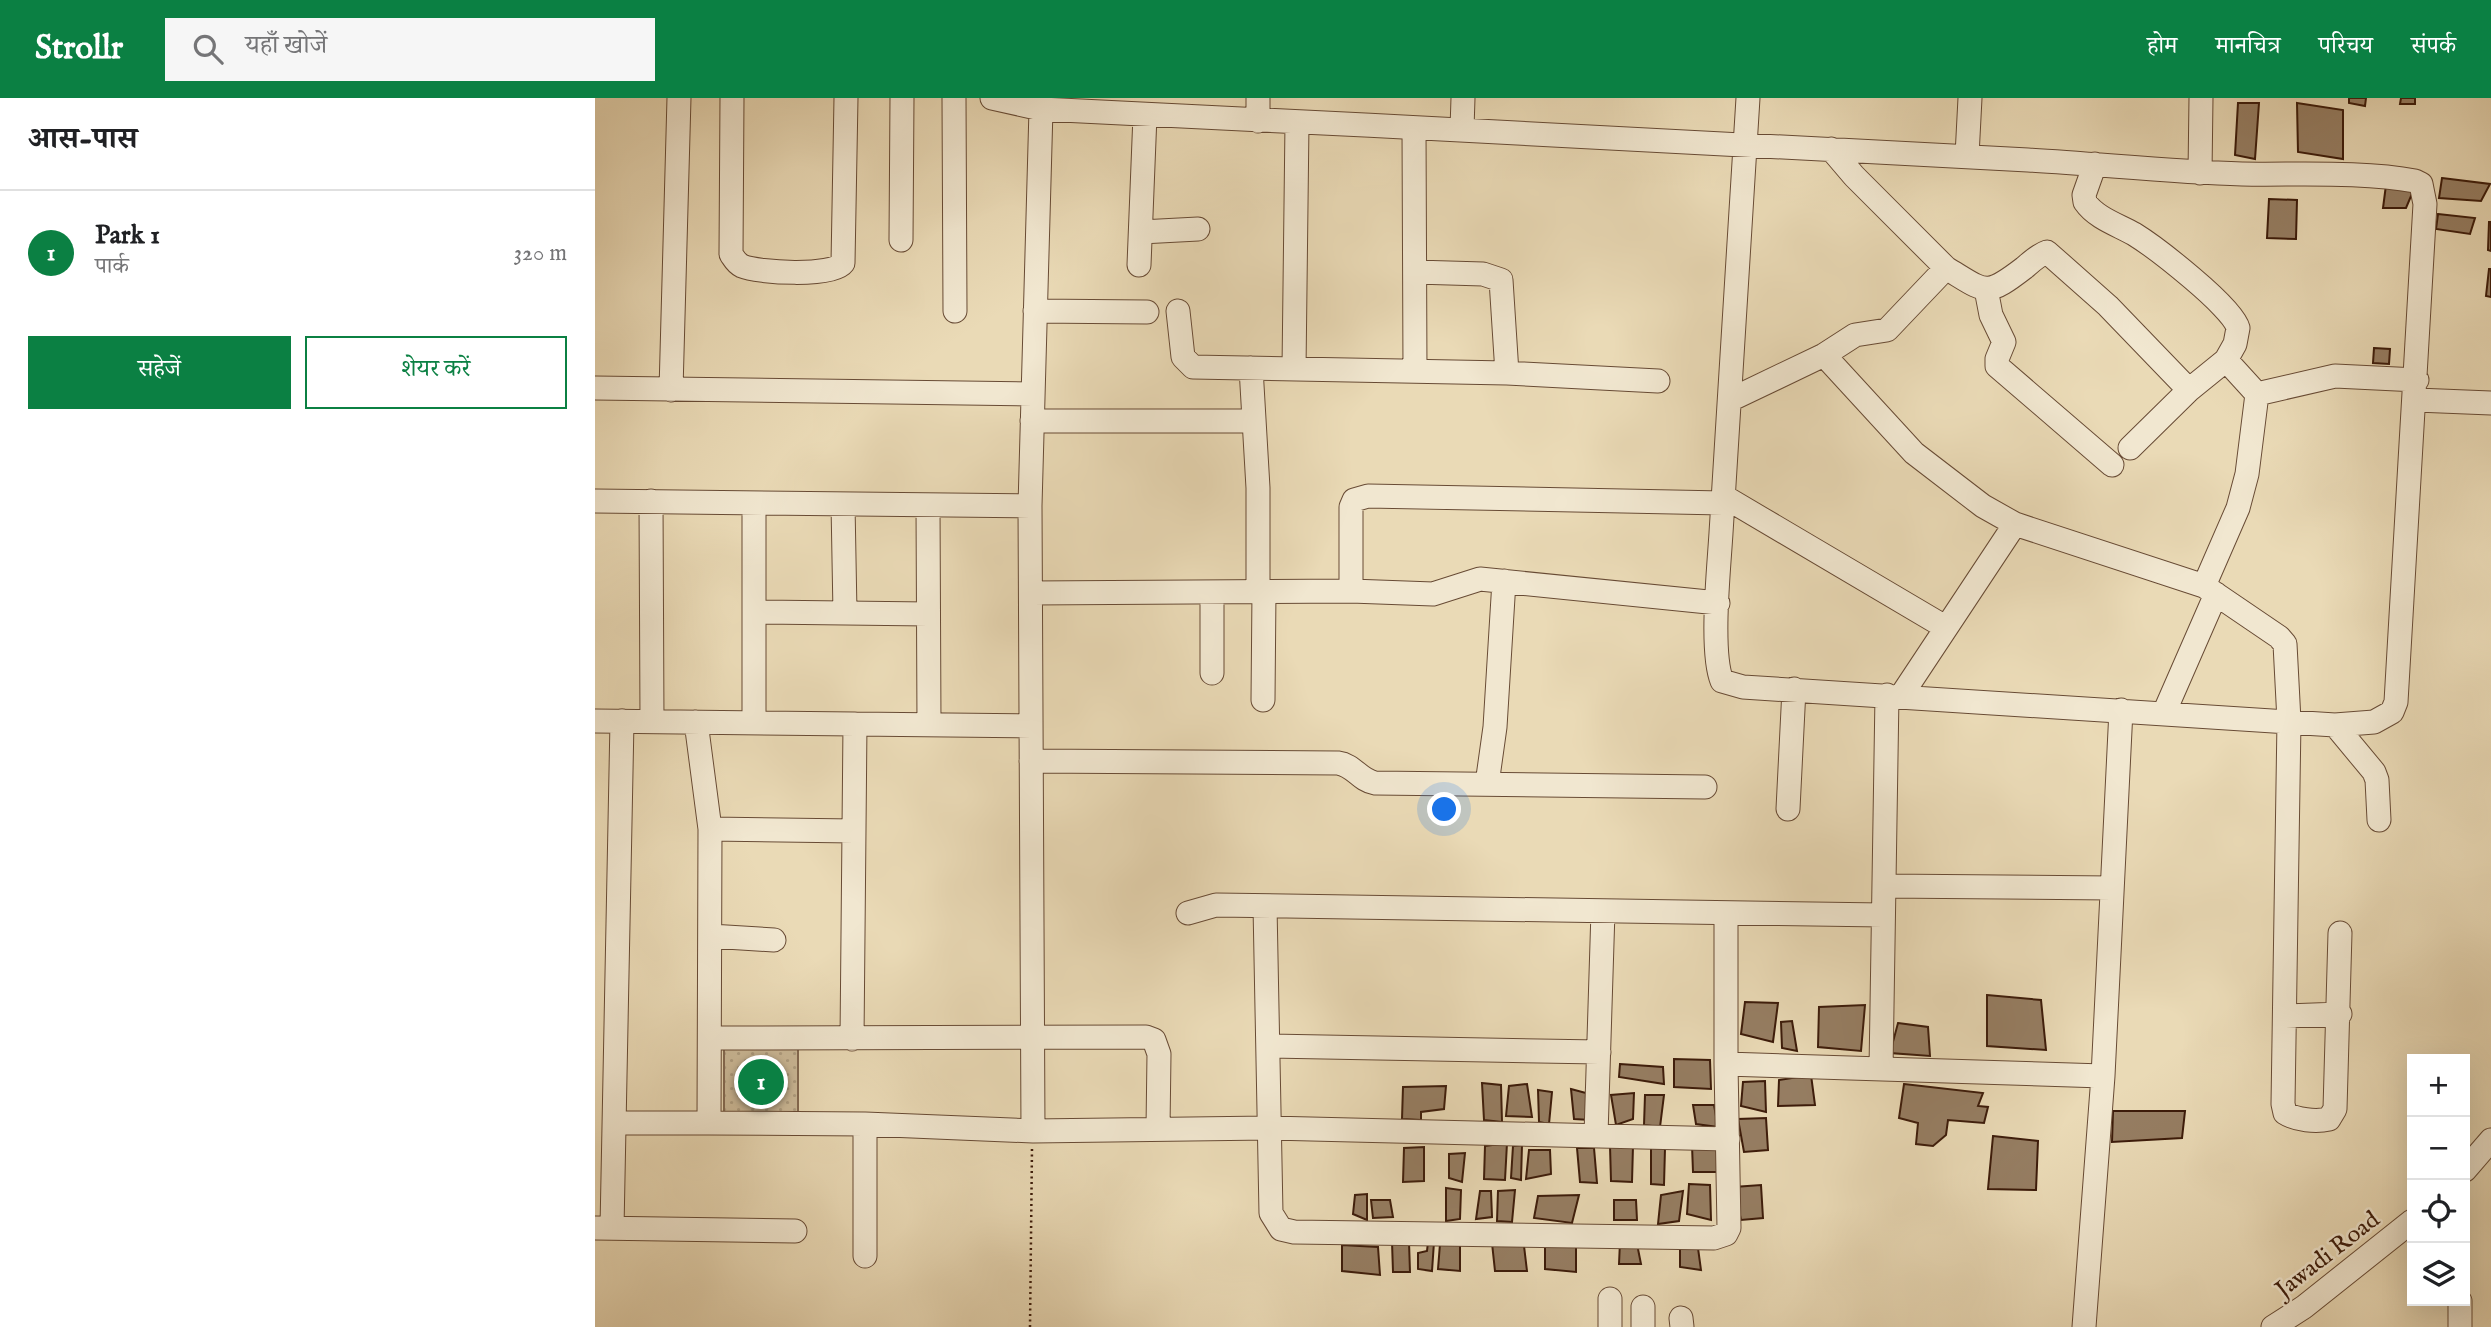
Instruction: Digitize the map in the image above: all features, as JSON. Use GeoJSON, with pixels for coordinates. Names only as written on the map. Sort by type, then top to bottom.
{"type":"FeatureCollection","features":[{"type":"Feature","properties":{"kind":"street"},"geometry":{"type":"LineString","coordinates":[[671,390],[679,98]]}},
{"type":"Feature","properties":{"kind":"street"},"geometry":{"type":"LineString","coordinates":[[732,98],[731,254],[737,263],[753,269],[826,272],[840,267],[843,263],[846,98]]}},
{"type":"Feature","properties":{"kind":"street"},"geometry":{"type":"LineString","coordinates":[[901,240],[902,98]]}},
{"type":"Feature","properties":{"kind":"street"},"geometry":{"type":"LineString","coordinates":[[954,98],[955,311]]}},
{"type":"Feature","properties":{"kind":"street"},"geometry":{"type":"LineString","coordinates":[[992,98],[1041,109],[1075,105],[1145,115],[1200,108],[1258,121],[1462,129],[1745,144],[1831,149],[1967,156],[2200,173],[2403,178],[2421,184],[2425,204],[2417,390],[2395,708],[2387,716],[2374,722],[2335,725],[1894,695],[1742,688],[1721,681],[1718,665],[1717,603],[1730,400],[1745,144],[1748,98]]}},
{"type":"Feature","properties":{"kind":"street"},"geometry":{"type":"LineString","coordinates":[[1258,98],[1258,121]]}},
{"type":"Feature","properties":{"kind":"street"},"geometry":{"type":"LineString","coordinates":[[1462,129],[1463,98]]}},
{"type":"Feature","properties":{"kind":"street"},"geometry":{"type":"LineString","coordinates":[[1967,156],[1970,98]]}},
{"type":"Feature","properties":{"kind":"street"},"geometry":{"type":"LineString","coordinates":[[2200,173],[2201,98]]}},
{"type":"Feature","properties":{"kind":"street"},"geometry":{"type":"LineString","coordinates":[[1033,1131],[1030,506],[1041,109]]}},
{"type":"Feature","properties":{"kind":"street"},"geometry":{"type":"LineString","coordinates":[[1139,265],[1145,115]]}},
{"type":"Feature","properties":{"kind":"street"},"geometry":{"type":"LineString","coordinates":[[1294,369],[1297,123]]}},
{"type":"Feature","properties":{"kind":"street"},"geometry":{"type":"LineString","coordinates":[[1414,128],[1415,371]]}},
{"type":"Feature","properties":{"kind":"street"},"geometry":{"type":"LineString","coordinates":[[1831,149],[1854,176],[1946,268],[1986,289],[2001,286],[2043,253],[2050,253],[2108,306],[2189,390]]}},
{"type":"Feature","properties":{"kind":"street"},"geometry":{"type":"LineString","coordinates":[[2095,164],[2084,195],[2089,208],[2136,235],[2169,260],[2236,321],[2235,344],[2226,360],[2189,390],[2130,448]]}},
{"type":"Feature","properties":{"kind":"street"},"geometry":{"type":"LineString","coordinates":[[1140,232],[1199,229]]}},
{"type":"Feature","properties":{"kind":"street"},"geometry":{"type":"LineString","coordinates":[[1730,400],[1824,355],[1855,335],[1877,333],[1891,327],[1946,268]]}},
{"type":"Feature","properties":{"kind":"street"},"geometry":{"type":"LineString","coordinates":[[1415,272],[1483,274],[1501,280],[1507,373]]}},
{"type":"Feature","properties":{"kind":"street"},"geometry":{"type":"LineString","coordinates":[[1986,289],[1991,315],[2005,344],[1997,359],[1997,366],[2112,465]]}},
{"type":"Feature","properties":{"kind":"street"},"geometry":{"type":"LineString","coordinates":[[1035,311],[1147,312]]}},
{"type":"Feature","properties":{"kind":"street"},"geometry":{"type":"LineString","coordinates":[[1178,311],[1180,345],[1186,362],[1193,367],[1507,373],[1658,381]]}},
{"type":"Feature","properties":{"kind":"street"},"geometry":{"type":"LineString","coordinates":[[1824,355],[1914,453],[1983,506],[2015,524],[2210,590],[2279,637],[2285,644],[2288,721],[2285,1113],[2294,1118],[2322,1121],[2329,1119],[2335,1109],[2340,1014],[2340,933]]}},
{"type":"Feature","properties":{"kind":"street"},"geometry":{"type":"LineString","coordinates":[[2164,713],[2210,590],[2247,474],[2257,394],[2226,360]]}},
{"type":"Feature","properties":{"kind":"street"},"geometry":{"type":"LineString","coordinates":[[1251,368],[1263,699]]}},
{"type":"Feature","properties":{"kind":"street"},"geometry":{"type":"LineString","coordinates":[[2257,394],[2335,376],[2491,402]]}},
{"type":"Feature","properties":{"kind":"street"},"geometry":{"type":"LineString","coordinates":[[595,388],[1033,394]]}},
{"type":"Feature","properties":{"kind":"street"},"geometry":{"type":"LineString","coordinates":[[1033,421],[1254,421]]}},
{"type":"Feature","properties":{"kind":"street"},"geometry":{"type":"LineString","coordinates":[[1351,591],[1351,508],[1359,497],[1386,494],[1723,500],[1945,628]]}},
{"type":"Feature","properties":{"kind":"street"},"geometry":{"type":"LineString","coordinates":[[595,501],[1030,506]]}},
{"type":"Feature","properties":{"kind":"street"},"geometry":{"type":"LineString","coordinates":[[651,501],[652,721]]}},
{"type":"Feature","properties":{"kind":"street"},"geometry":{"type":"LineString","coordinates":[[754,503],[754,723]]}},
{"type":"Feature","properties":{"kind":"street"},"geometry":{"type":"LineString","coordinates":[[843,504],[845,613]]}},
{"type":"Feature","properties":{"kind":"street"},"geometry":{"type":"LineString","coordinates":[[928,505],[929,725]]}},
{"type":"Feature","properties":{"kind":"street"},"geometry":{"type":"LineString","coordinates":[[1881,1069],[1884,886],[1894,695],[1945,628],[2015,524]]}},
{"type":"Feature","properties":{"kind":"street"},"geometry":{"type":"LineString","coordinates":[[1031,593],[1351,591],[1433,594],[1474,579],[1717,603]]}},
{"type":"Feature","properties":{"kind":"street"},"geometry":{"type":"LineString","coordinates":[[1487,784],[1495,727],[1504,581]]}},
{"type":"Feature","properties":{"kind":"street"},"geometry":{"type":"LineString","coordinates":[[1212,592],[1212,673]]}},
{"type":"Feature","properties":{"kind":"street"},"geometry":{"type":"LineString","coordinates":[[754,612],[929,614]]}},
{"type":"Feature","properties":{"kind":"street"},"geometry":{"type":"LineString","coordinates":[[1788,809],[1794,689]]}},
{"type":"Feature","properties":{"kind":"street"},"geometry":{"type":"LineString","coordinates":[[2084,1327],[2103,1076],[2121,710]]}},
{"type":"Feature","properties":{"kind":"street"},"geometry":{"type":"LineString","coordinates":[[595,721],[1031,726]]}},
{"type":"Feature","properties":{"kind":"street"},"geometry":{"type":"LineString","coordinates":[[622,721],[616,1123],[604,1228],[795,1231]]}},
{"type":"Feature","properties":{"kind":"street"},"geometry":{"type":"LineString","coordinates":[[696,722],[710,828],[709,1123]]}},
{"type":"Feature","properties":{"kind":"street"},"geometry":{"type":"LineString","coordinates":[[852,1039],[856,724]]}},
{"type":"Feature","properties":{"kind":"street"},"geometry":{"type":"LineString","coordinates":[[2335,725],[2374,772],[2377,780],[2379,820]]}},
{"type":"Feature","properties":{"kind":"street"},"geometry":{"type":"LineString","coordinates":[[1031,761],[1338,763],[1350,766],[1362,779],[1374,783],[1705,787]]}},
{"type":"Feature","properties":{"kind":"street"},"geometry":{"type":"LineString","coordinates":[[710,828],[854,831]]}},
{"type":"Feature","properties":{"kind":"street"},"geometry":{"type":"LineString","coordinates":[[1884,886],[2112,888]]}},
{"type":"Feature","properties":{"kind":"street"},"geometry":{"type":"LineString","coordinates":[[1188,913],[1216,905],[1883,915]]}},
{"type":"Feature","properties":{"kind":"street"},"geometry":{"type":"LineString","coordinates":[[1265,906],[1272,1220],[1280,1229],[1294,1232],[1714,1238],[1726,1234],[1729,1228],[1726,913]]}},
{"type":"Feature","properties":{"kind":"street"},"geometry":{"type":"LineString","coordinates":[[1596,1135],[1603,911]]}},
{"type":"Feature","properties":{"kind":"street"},"geometry":{"type":"LineString","coordinates":[[710,936],[774,940]]}},
{"type":"Feature","properties":{"kind":"street"},"geometry":{"type":"LineString","coordinates":[[2285,1016],[2340,1014]]}},
{"type":"Feature","properties":{"kind":"street"},"geometry":{"type":"LineString","coordinates":[[710,1038],[1154,1040],[1159,1054],[1158,1128]]}},
{"type":"Feature","properties":{"kind":"street"},"geometry":{"type":"LineString","coordinates":[[1270,1046],[1599,1052]]}},
{"type":"Feature","properties":{"kind":"street"},"geometry":{"type":"LineString","coordinates":[[1726,1064],[2103,1076]]}},
{"type":"Feature","properties":{"kind":"street"},"geometry":{"type":"LineString","coordinates":[[616,1123],[865,1124],[1033,1131],[1268,1128],[1728,1139]]}},
{"type":"Feature","properties":{"kind":"street"},"geometry":{"type":"LineString","coordinates":[[865,1124],[865,1256]]}},
{"type":"Feature","properties":{"kind":"street"},"geometry":{"type":"LineString","coordinates":[[2470,1164],[2491,1140]]}},
{"type":"Feature","properties":{"kind":"street","name":"Jawadi Road"},"geometry":{"type":"LineString","coordinates":[[2273,1327],[2365,1260],[2407,1225]]}},
{"type":"Feature","properties":{"kind":"street"},"geometry":{"type":"LineString","coordinates":[[1610,1299],[1610,1327]]}},
{"type":"Feature","properties":{"kind":"street"},"geometry":{"type":"LineString","coordinates":[[2460,1306],[2460,1327]]}},
{"type":"Feature","properties":{"kind":"path"},"geometry":{"type":"LineString","coordinates":[[1030,1327],[1033,1131]]}},
{"type":"Feature","properties":{"kind":"shaded area"},"geometry":{"type":"Polygon","coordinates":[[[724,1044],[798,1046],[798,1119],[724,1118],[724,1044]]]}},
{"type":"Feature","properties":{"kind":"building"},"geometry":{"type":"Polygon","coordinates":[[[2349,98],[2366,98],[2365,106],[2349,103],[2349,98]]]}},
{"type":"Feature","properties":{"kind":"building"},"geometry":{"type":"Polygon","coordinates":[[[2401,98],[2415,98],[2415,104],[2400,104],[2401,98]]]}},
{"type":"Feature","properties":{"kind":"building"},"geometry":{"type":"Polygon","coordinates":[[[2238,103],[2259,103],[2255,159],[2235,155],[2238,103]]]}},
{"type":"Feature","properties":{"kind":"building"},"geometry":{"type":"Polygon","coordinates":[[[2297,103],[2343,110],[2343,159],[2298,152],[2297,103]]]}},
{"type":"Feature","properties":{"kind":"building"},"geometry":{"type":"Polygon","coordinates":[[[2442,178],[2490,184],[2481,201],[2439,198],[2442,178]]]}},
{"type":"Feature","properties":{"kind":"building"},"geometry":{"type":"Polygon","coordinates":[[[2386,185],[2414,189],[2406,208],[2383,208],[2386,185]]]}},
{"type":"Feature","properties":{"kind":"building"},"geometry":{"type":"Polygon","coordinates":[[[2269,199],[2297,200],[2296,239],[2267,238],[2269,199]]]}},
{"type":"Feature","properties":{"kind":"building"},"geometry":{"type":"Polygon","coordinates":[[[2438,214],[2475,218],[2470,234],[2436,229],[2438,214]]]}},
{"type":"Feature","properties":{"kind":"building"},"geometry":{"type":"Polygon","coordinates":[[[2491,222],[2491,251],[2488,250],[2491,222]]]}},
{"type":"Feature","properties":{"kind":"building"},"geometry":{"type":"Polygon","coordinates":[[[2491,269],[2491,297],[2486,296],[2491,269]]]}},
{"type":"Feature","properties":{"kind":"building"},"geometry":{"type":"Polygon","coordinates":[[[2374,348],[2390,349],[2389,364],[2373,363],[2374,348]]]}},
{"type":"Feature","properties":{"kind":"building"},"geometry":{"type":"Polygon","coordinates":[[[1987,995],[2041,1000],[2046,1050],[1987,1046],[1987,995]]]}},
{"type":"Feature","properties":{"kind":"building"},"geometry":{"type":"Polygon","coordinates":[[[1745,1002],[1778,1003],[1773,1042],[1741,1034],[1745,1002]]]}},
{"type":"Feature","properties":{"kind":"building"},"geometry":{"type":"Polygon","coordinates":[[[1865,1005],[1861,1051],[1818,1047],[1819,1007],[1865,1005]]]}},
{"type":"Feature","properties":{"kind":"building"},"geometry":{"type":"Polygon","coordinates":[[[1792,1021],[1797,1051],[1782,1048],[1781,1022],[1792,1021]]]}},
{"type":"Feature","properties":{"kind":"building"},"geometry":{"type":"Polygon","coordinates":[[[1898,1023],[1928,1027],[1930,1056],[1890,1053],[1898,1023]]]}},
{"type":"Feature","properties":{"kind":"building"},"geometry":{"type":"Polygon","coordinates":[[[1674,1059],[1710,1060],[1711,1089],[1674,1087],[1674,1059]]]}},
{"type":"Feature","properties":{"kind":"building"},"geometry":{"type":"Polygon","coordinates":[[[1620,1064],[1663,1067],[1664,1084],[1619,1077],[1620,1064]]]}},
{"type":"Feature","properties":{"kind":"building"},"geometry":{"type":"Polygon","coordinates":[[[1811,1075],[1815,1105],[1778,1106],[1779,1080],[1811,1075]]]}},
{"type":"Feature","properties":{"kind":"building"},"geometry":{"type":"Polygon","coordinates":[[[1765,1081],[1766,1112],[1741,1106],[1743,1082],[1765,1081]]]}},
{"type":"Feature","properties":{"kind":"building"},"geometry":{"type":"Polygon","coordinates":[[[1482,1083],[1501,1085],[1502,1122],[1484,1120],[1482,1083]]]}},
{"type":"Feature","properties":{"kind":"building"},"geometry":{"type":"Polygon","coordinates":[[[1527,1084],[1532,1117],[1506,1116],[1509,1086],[1527,1084]]]}},
{"type":"Feature","properties":{"kind":"building"},"geometry":{"type":"Polygon","coordinates":[[[1904,1084],[1983,1093],[1978,1106],[1988,1107],[1984,1123],[1948,1120],[1946,1135],[1933,1146],[1916,1144],[1918,1123],[1899,1118],[1904,1084]]]}},
{"type":"Feature","properties":{"kind":"building"},"geometry":{"type":"Polygon","coordinates":[[[1446,1086],[1444,1109],[1421,1112],[1421,1120],[1402,1119],[1403,1087],[1446,1086]]]}},
{"type":"Feature","properties":{"kind":"building"},"geometry":{"type":"Polygon","coordinates":[[[1571,1089],[1586,1093],[1590,1120],[1574,1119],[1571,1089]]]}},
{"type":"Feature","properties":{"kind":"building"},"geometry":{"type":"Polygon","coordinates":[[[1538,1090],[1552,1092],[1549,1124],[1539,1122],[1538,1090]]]}},
{"type":"Feature","properties":{"kind":"building"},"geometry":{"type":"Polygon","coordinates":[[[1634,1093],[1633,1119],[1616,1125],[1611,1095],[1634,1093]]]}},
{"type":"Feature","properties":{"kind":"building"},"geometry":{"type":"Polygon","coordinates":[[[1645,1095],[1664,1095],[1660,1127],[1644,1125],[1645,1095]]]}},
{"type":"Feature","properties":{"kind":"building"},"geometry":{"type":"Polygon","coordinates":[[[1693,1105],[1714,1105],[1718,1127],[1696,1124],[1693,1105]]]}},
{"type":"Feature","properties":{"kind":"building"},"geometry":{"type":"Polygon","coordinates":[[[2113,1111],[2185,1111],[2182,1138],[2112,1142],[2113,1111]]]}},
{"type":"Feature","properties":{"kind":"building"},"geometry":{"type":"Polygon","coordinates":[[[1766,1118],[1768,1150],[1744,1152],[1738,1119],[1766,1118]]]}},
{"type":"Feature","properties":{"kind":"building"},"geometry":{"type":"Polygon","coordinates":[[[1993,1136],[2038,1141],[2036,1190],[1988,1189],[1993,1136]]]}},
{"type":"Feature","properties":{"kind":"building"},"geometry":{"type":"Polygon","coordinates":[[[1507,1143],[1505,1180],[1484,1179],[1485,1146],[1507,1143]]]}},
{"type":"Feature","properties":{"kind":"building"},"geometry":{"type":"Polygon","coordinates":[[[1522,1145],[1521,1180],[1511,1178],[1513,1146],[1522,1145]]]}},
{"type":"Feature","properties":{"kind":"building"},"geometry":{"type":"Polygon","coordinates":[[[1692,1145],[1718,1146],[1718,1172],[1693,1172],[1692,1145]]]}},
{"type":"Feature","properties":{"kind":"building"},"geometry":{"type":"Polygon","coordinates":[[[1610,1146],[1633,1146],[1632,1182],[1611,1181],[1610,1146]]]}},
{"type":"Feature","properties":{"kind":"building"},"geometry":{"type":"Polygon","coordinates":[[[1651,1146],[1665,1148],[1664,1185],[1651,1184],[1651,1146]]]}},
{"type":"Feature","properties":{"kind":"building"},"geometry":{"type":"Polygon","coordinates":[[[1424,1147],[1424,1181],[1403,1182],[1404,1148],[1424,1147]]]}},
{"type":"Feature","properties":{"kind":"building"},"geometry":{"type":"Polygon","coordinates":[[[1577,1148],[1594,1148],[1597,1183],[1580,1182],[1577,1148]]]}},
{"type":"Feature","properties":{"kind":"building"},"geometry":{"type":"Polygon","coordinates":[[[1529,1150],[1550,1150],[1551,1174],[1526,1179],[1529,1150]]]}},
{"type":"Feature","properties":{"kind":"building"},"geometry":{"type":"Polygon","coordinates":[[[1465,1153],[1462,1182],[1449,1178],[1449,1154],[1465,1153]]]}},
{"type":"Feature","properties":{"kind":"building"},"geometry":{"type":"Polygon","coordinates":[[[1689,1184],[1710,1185],[1711,1220],[1687,1214],[1689,1184]]]}},
{"type":"Feature","properties":{"kind":"building"},"geometry":{"type":"Polygon","coordinates":[[[1761,1185],[1763,1218],[1741,1220],[1734,1187],[1761,1185]]]}},
{"type":"Feature","properties":{"kind":"building"},"geometry":{"type":"Polygon","coordinates":[[[1446,1188],[1461,1190],[1460,1219],[1446,1221],[1446,1188]]]}},
{"type":"Feature","properties":{"kind":"building"},"geometry":{"type":"Polygon","coordinates":[[[1515,1190],[1512,1222],[1497,1221],[1498,1191],[1515,1190]]]}},
{"type":"Feature","properties":{"kind":"building"},"geometry":{"type":"Polygon","coordinates":[[[1480,1191],[1491,1191],[1492,1217],[1476,1219],[1480,1191]]]}},
{"type":"Feature","properties":{"kind":"building"},"geometry":{"type":"Polygon","coordinates":[[[1683,1191],[1679,1221],[1658,1224],[1661,1195],[1683,1191]]]}},
{"type":"Feature","properties":{"kind":"building"},"geometry":{"type":"Polygon","coordinates":[[[1367,1194],[1367,1220],[1353,1214],[1355,1195],[1367,1194]]]}},
{"type":"Feature","properties":{"kind":"building"},"geometry":{"type":"Polygon","coordinates":[[[1579,1195],[1572,1223],[1534,1218],[1538,1196],[1579,1195]]]}},
{"type":"Feature","properties":{"kind":"building"},"geometry":{"type":"Polygon","coordinates":[[[1371,1200],[1390,1200],[1393,1217],[1373,1218],[1371,1200]]]}},
{"type":"Feature","properties":{"kind":"building"},"geometry":{"type":"Polygon","coordinates":[[[1614,1200],[1636,1200],[1637,1220],[1614,1220],[1614,1200]]]}},
{"type":"Feature","properties":{"kind":"building"},"geometry":{"type":"Polygon","coordinates":[[[1392,1242],[1409,1242],[1410,1272],[1393,1272],[1392,1242]]]}},
{"type":"Feature","properties":{"kind":"building"},"geometry":{"type":"Polygon","coordinates":[[[1428,1242],[1434,1242],[1432,1271],[1418,1269],[1418,1253],[1427,1251],[1428,1242]]]}},
{"type":"Feature","properties":{"kind":"building"},"geometry":{"type":"Polygon","coordinates":[[[1620,1242],[1637,1244],[1641,1264],[1619,1264],[1620,1242]]]}},
{"type":"Feature","properties":{"kind":"building"},"geometry":{"type":"Polygon","coordinates":[[[1460,1243],[1460,1271],[1438,1269],[1440,1244],[1460,1243]]]}},
{"type":"Feature","properties":{"kind":"building"},"geometry":{"type":"Polygon","coordinates":[[[1492,1243],[1524,1246],[1527,1271],[1495,1271],[1492,1243]]]}},
{"type":"Feature","properties":{"kind":"building"},"geometry":{"type":"Polygon","coordinates":[[[1545,1244],[1576,1246],[1576,1272],[1545,1269],[1545,1244]]]}},
{"type":"Feature","properties":{"kind":"building"},"geometry":{"type":"Polygon","coordinates":[[[1342,1245],[1378,1247],[1380,1275],[1342,1271],[1342,1245]]]}},
{"type":"Feature","properties":{"kind":"building"},"geometry":{"type":"Polygon","coordinates":[[[1680,1248],[1698,1248],[1701,1270],[1680,1267],[1680,1248]]]}},
{"type":"Feature","properties":{"kind":"place","name":"Park 1"},"geometry":{"type":"Point","coordinates":[761,1082]}}]}
